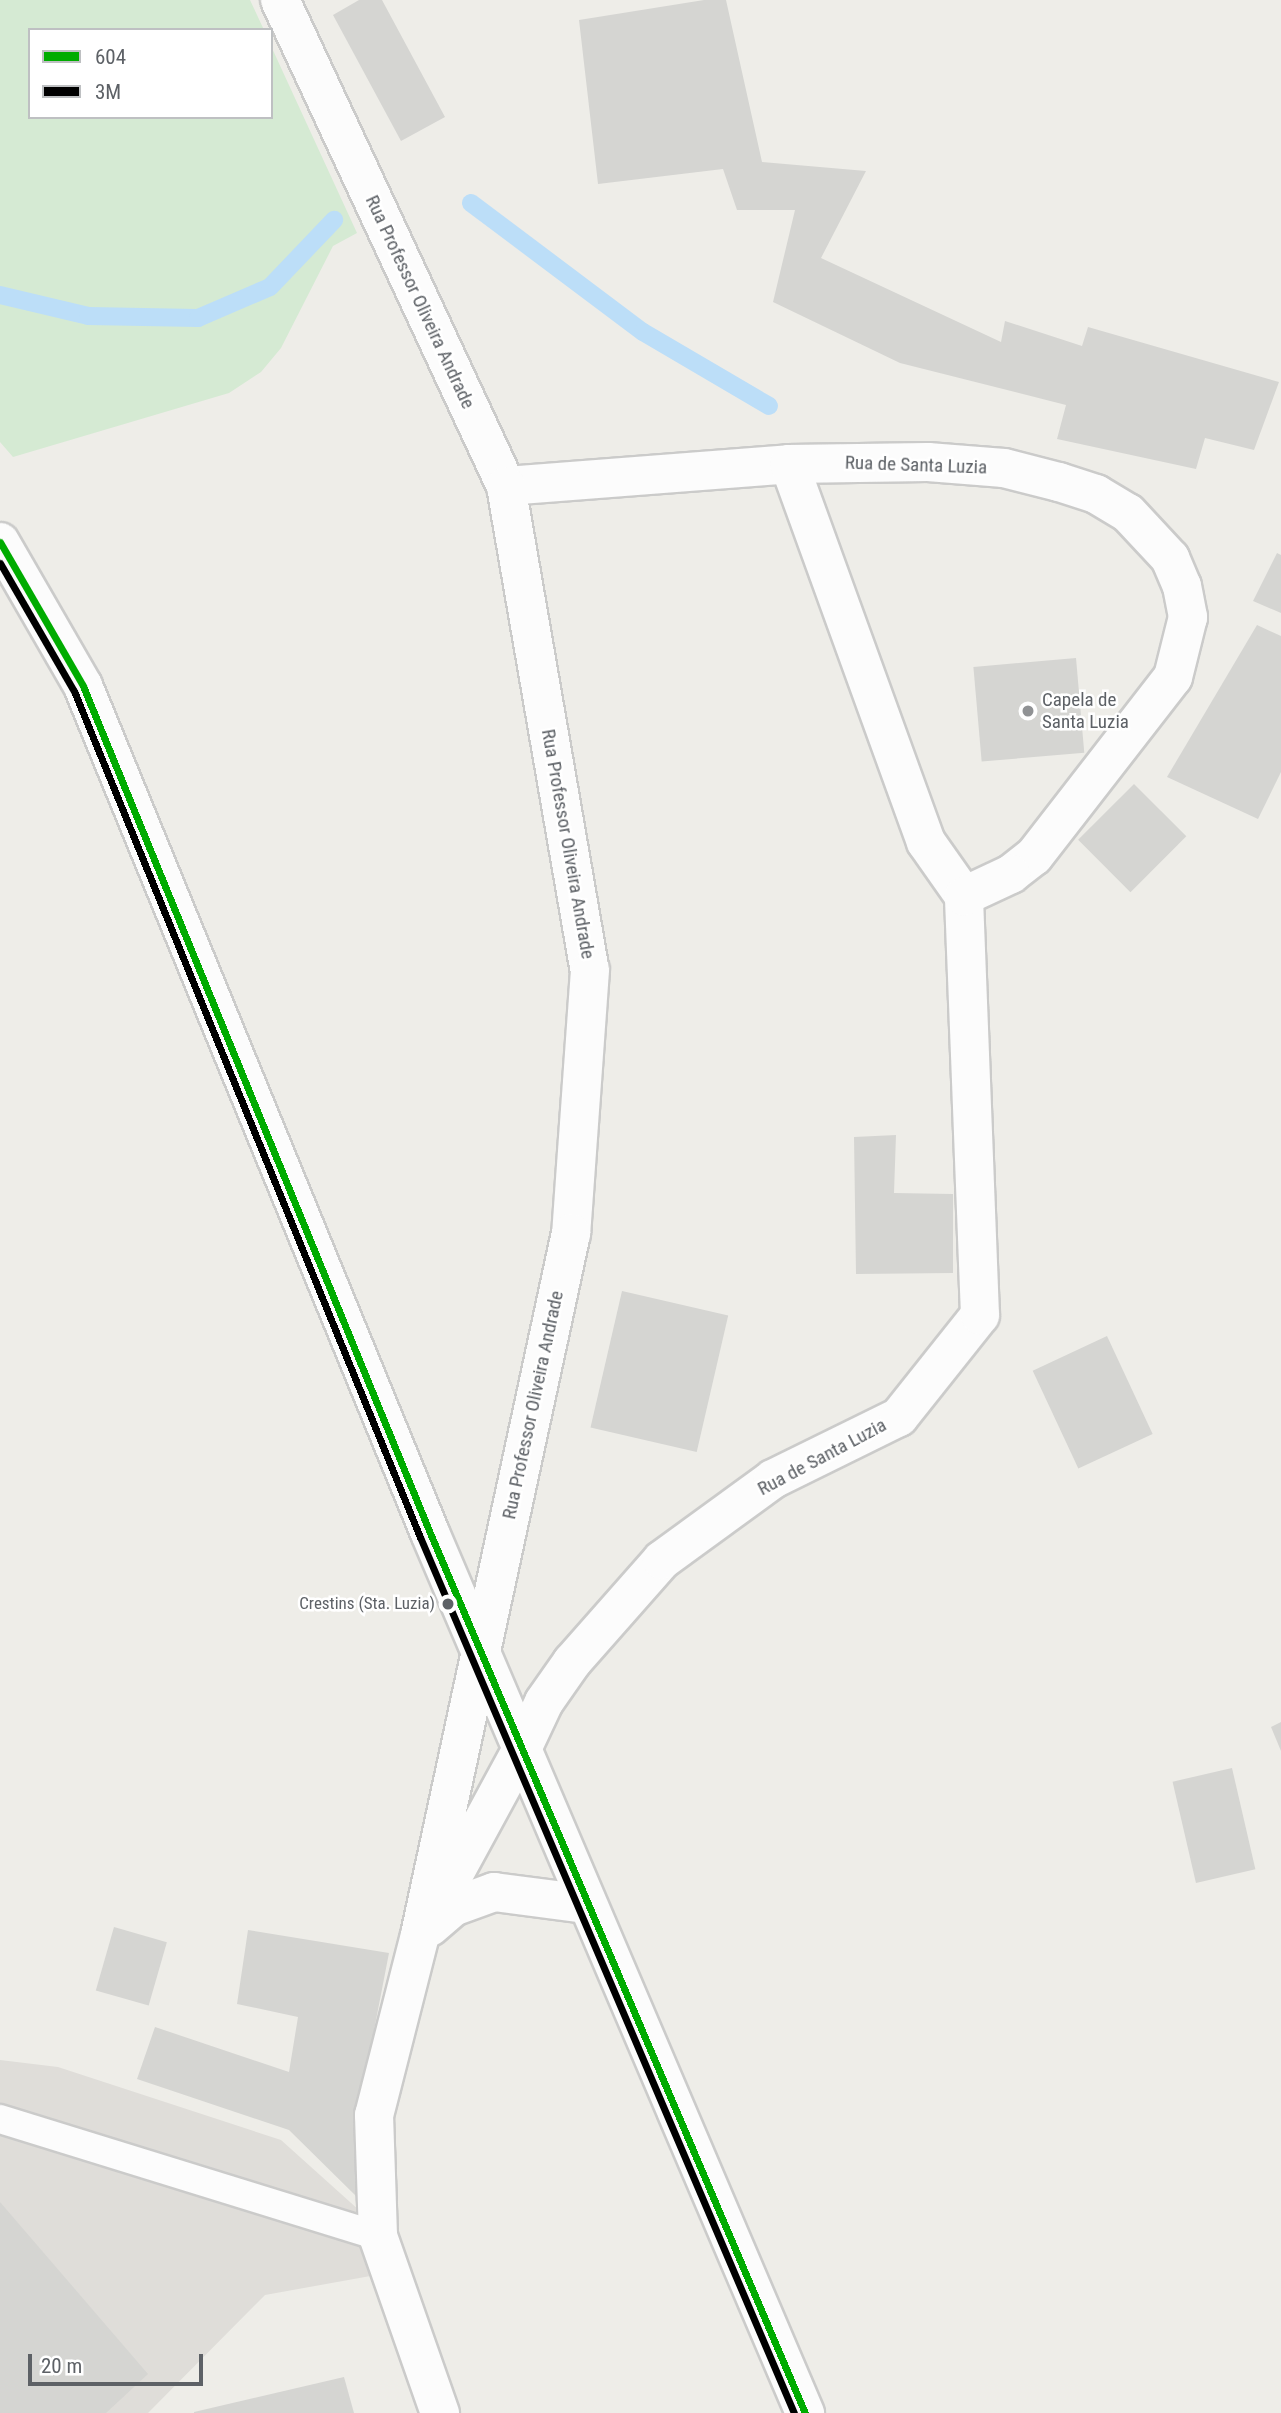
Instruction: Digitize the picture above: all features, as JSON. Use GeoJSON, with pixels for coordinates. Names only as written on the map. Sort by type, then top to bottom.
{"type":"FeatureCollection","features":[{"type":"Feature","properties":{"kind":"street","name":"Rua Professor Oliveira Andrade"},"geometry":{"type":"LineString","coordinates":[[280,0],[506,486],[590,970],[571,1233],[420,1935],[374,2115],[378,2236],[440,2413]]}},
{"type":"Feature","properties":{"kind":"street","name":"Rua de Santa Luzia"},"geometry":{"type":"LineString","coordinates":[[506,486],[789,464],[928,462],[1004,468],[1096,494],[1128,513],[1170,558],[1182,586],[1188,617],[1173,677],[1034,856],[1011,874],[964,895],[980,1315],[899,1417],[773,1479],[662,1560],[572,1662],[544,1702],[522,1749]]}},
{"type":"Feature","properties":{"kind":"street"},"geometry":{"type":"LineString","coordinates":[[789,464],[926,842],[964,895]]}},
{"type":"Feature","properties":{"kind":"street"},"geometry":{"type":"LineString","coordinates":[[0,542],[83,686],[480,1652],[805,2413]]}},
{"type":"Feature","properties":{"kind":"street","name":"Rua Professor Oliveira Andrade"},"geometry":{"type":"LineString","coordinates":[[420,1935],[522,1749]]}},
{"type":"Feature","properties":{"kind":"street"},"geometry":{"type":"LineString","coordinates":[[420,1935],[453,1907],[477,1895],[523,1893],[587,1904]]}},
{"type":"Feature","properties":{"kind":"lane"},"geometry":{"type":"LineString","coordinates":[[0,2119],[378,2236]]}},
{"type":"Feature","properties":{"kind":"shaded area"},"geometry":{"type":"Polygon","coordinates":[[[0,2060],[58,2067],[281,2140],[360,2211],[376,2275],[265,2295],[148,2413],[0,2413],[0,2060]]]}},
{"type":"Feature","properties":{"kind":"green space"},"geometry":{"type":"Polygon","coordinates":[[[0,0],[250,0],[263,28],[28,28],[28,119],[273,119],[273,50],[357,233],[333,246],[281,348],[261,372],[229,393],[13,457],[0,442],[0,0]]]}},
{"type":"Feature","properties":{"kind":"building"},"geometry":{"type":"Polygon","coordinates":[[[359,0],[382,0],[445,117],[401,141],[333,15],[359,0]]]}},
{"type":"Feature","properties":{"kind":"building"},"geometry":{"type":"Polygon","coordinates":[[[704,0],[726,0],[762,162],[866,171],[821,258],[1001,342],[1005,321],[1082,346],[1088,327],[1279,382],[1254,450],[1205,438],[1196,469],[1057,439],[1066,405],[900,363],[773,302],[795,210],[737,210],[723,169],[598,184],[579,20],[704,0]]]}},
{"type":"Feature","properties":{"kind":"building"},"geometry":{"type":"Polygon","coordinates":[[[1277,553],[1281,555],[1281,613],[1253,601],[1277,553]]]}},
{"type":"Feature","properties":{"kind":"building"},"geometry":{"type":"Polygon","coordinates":[[[1257,625],[1281,636],[1281,772],[1258,819],[1167,777],[1257,625]]]}},
{"type":"Feature","properties":{"kind":"building","name":"Capela de Santa Luzia"},"geometry":{"type":"Polygon","coordinates":[[[1076,658],[1084,753],[982,762],[973,667],[1076,658]]]}},
{"type":"Feature","properties":{"kind":"building"},"geometry":{"type":"Polygon","coordinates":[[[1134,784],[1186,836],[1130,892],[1078,840],[1134,784]]]}},
{"type":"Feature","properties":{"kind":"building"},"geometry":{"type":"Polygon","coordinates":[[[896,1135],[894,1193],[953,1194],[953,1273],[856,1274],[854,1137],[896,1135]]]}},
{"type":"Feature","properties":{"kind":"building"},"geometry":{"type":"Polygon","coordinates":[[[622,1291],[728,1316],[697,1452],[591,1427],[622,1291]]]}},
{"type":"Feature","properties":{"kind":"building"},"geometry":{"type":"Polygon","coordinates":[[[1107,1336],[1153,1434],[1078,1469],[1033,1371],[1107,1336]]]}},
{"type":"Feature","properties":{"kind":"building"},"geometry":{"type":"Polygon","coordinates":[[[1281,1722],[1281,1751],[1271,1727],[1281,1722]]]}},
{"type":"Feature","properties":{"kind":"building"},"geometry":{"type":"Polygon","coordinates":[[[1232,1768],[1255,1869],[1196,1883],[1173,1782],[1232,1768]]]}},
{"type":"Feature","properties":{"kind":"building"},"geometry":{"type":"Polygon","coordinates":[[[114,1927],[167,1942],[149,2006],[96,1990],[114,1927]]]}},
{"type":"Feature","properties":{"kind":"building"},"geometry":{"type":"Polygon","coordinates":[[[248,1930],[389,1953],[357,2118],[356,2196],[289,2130],[137,2079],[155,2027],[289,2072],[298,2017],[237,2004],[248,1930]]]}},
{"type":"Feature","properties":{"kind":"building"},"geometry":{"type":"Polygon","coordinates":[[[0,2202],[148,2374],[106,2413],[0,2413],[0,2202]]]}},
{"type":"Feature","properties":{"kind":"building"},"geometry":{"type":"Polygon","coordinates":[[[344,2377],[354,2413],[194,2413],[194,2412],[344,2377]]]}},
{"type":"Feature","properties":{"kind":"waterway"},"geometry":{"type":"LineString","coordinates":[[471,203],[643,332],[769,406]]}},
{"type":"Feature","properties":{"kind":"waterway"},"geometry":{"type":"LineString","coordinates":[[0,295],[88,316],[198,318],[270,287],[334,220]]}},
{"type":"Feature","properties":{"kind":"transit line","name":"604"},"geometry":{"type":"LineString","coordinates":[[0,542],[83,686],[430,1533],[805,2413]]}},
{"type":"Feature","properties":{"kind":"transit line","name":"3M"},"geometry":{"type":"LineString","coordinates":[[0,563],[74,691],[420,1537],[794,2413]]}},
{"type":"Feature","properties":{"kind":"place","name":"Capela de Santa Luzia"},"geometry":{"type":"Point","coordinates":[1028,711]}},
{"type":"Feature","properties":{"kind":"place","name":"Crestins (Sta. Luzia)"},"geometry":{"type":"Point","coordinates":[448,1604]}}]}
